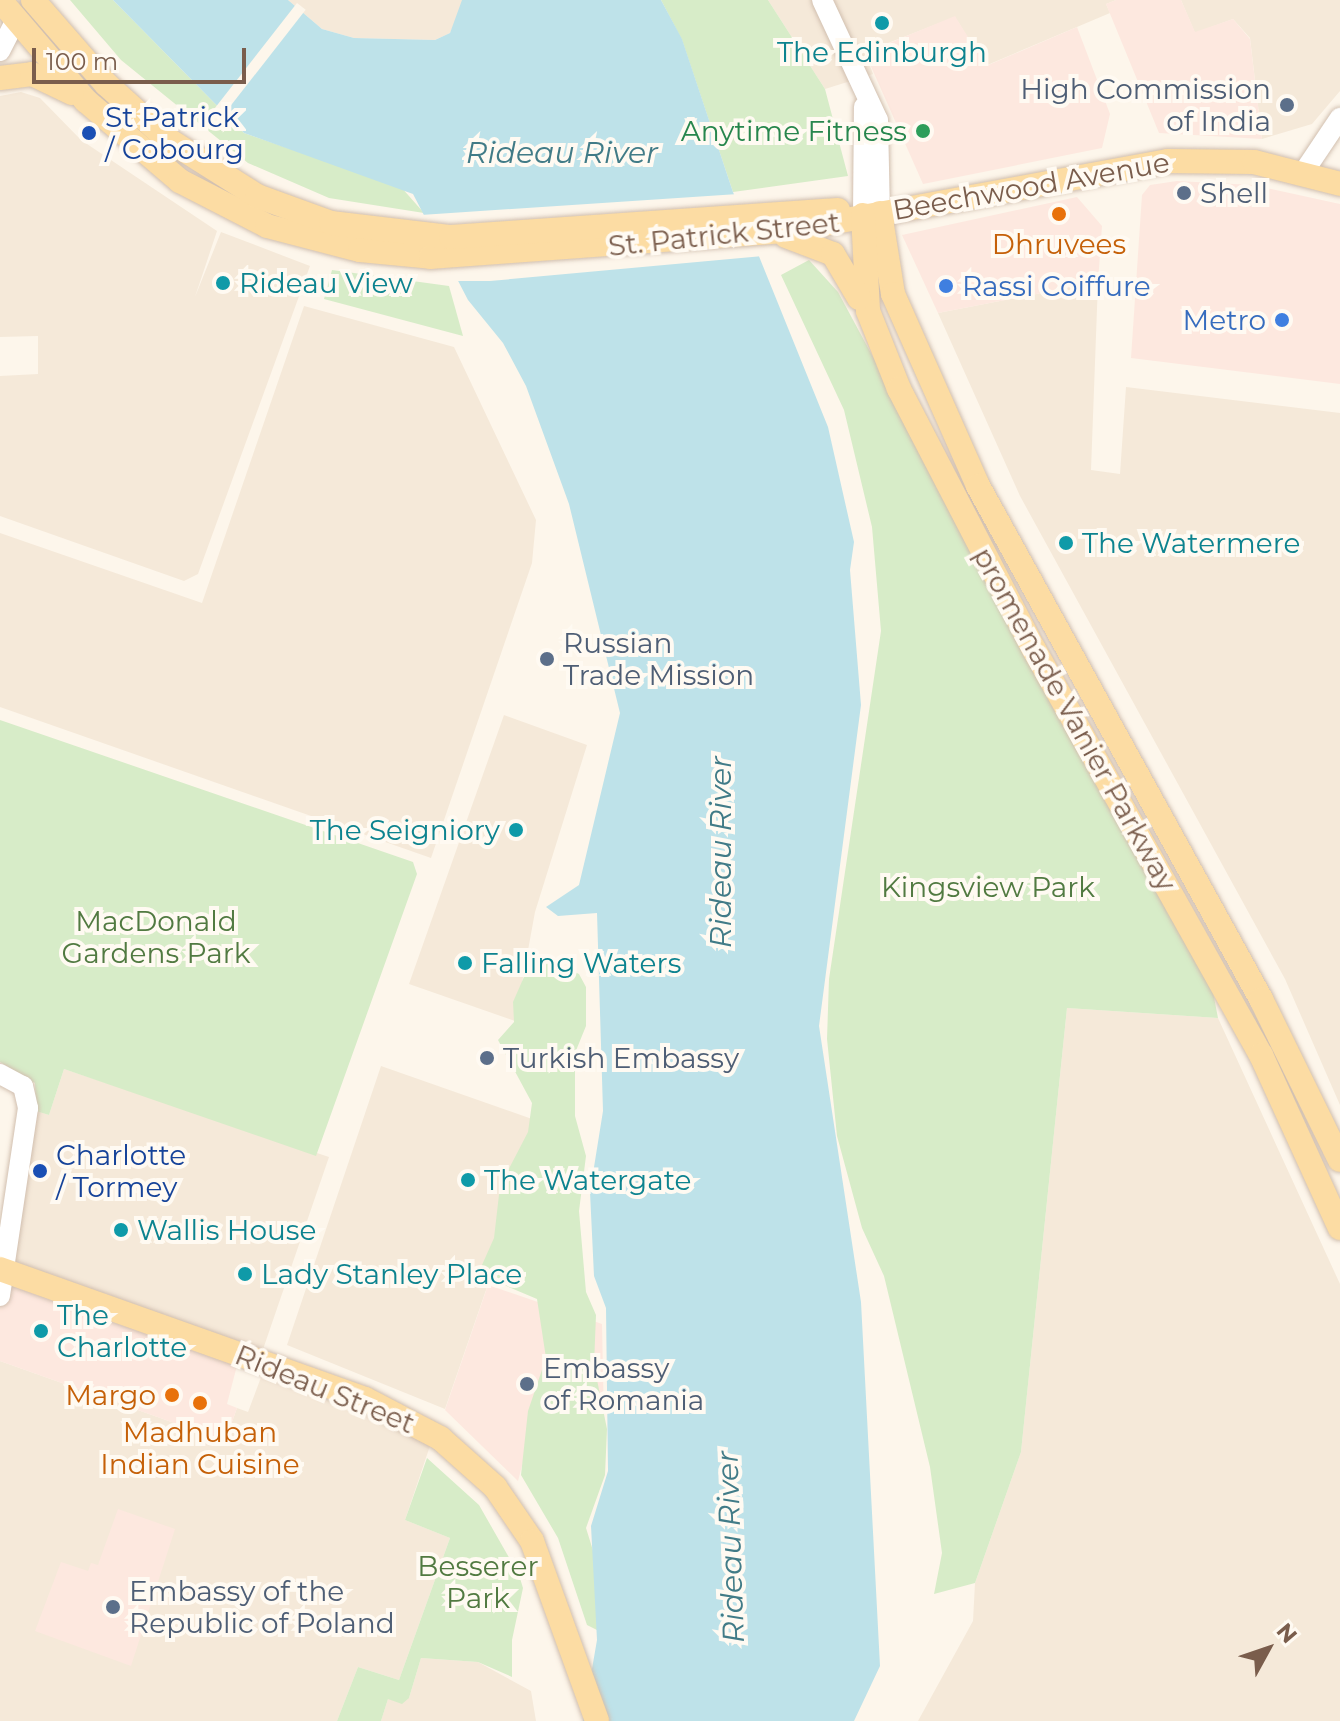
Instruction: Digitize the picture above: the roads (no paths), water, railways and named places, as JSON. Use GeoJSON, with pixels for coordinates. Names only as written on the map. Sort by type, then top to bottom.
{"type":"FeatureCollection","features":[{"type":"Feature","properties":{"kind":"main road","name":"St. Patrick Street"},"geometry":{"type":"LineString","coordinates":[[33,0],[133,110],[232,183],[331,223],[428,248]]}},
{"type":"Feature","properties":{"kind":"main road","name":"St. Patrick Street"},"geometry":{"type":"LineString","coordinates":[[5,16],[86,101],[163,169],[238,214],[327,243],[428,248],[872,214]]}},
{"type":"Feature","properties":{"kind":"main road"},"geometry":{"type":"LineString","coordinates":[[0,78],[32,74],[86,101]]}},
{"type":"Feature","properties":{"kind":"main road","name":"Beechwood Avenue"},"geometry":{"type":"LineString","coordinates":[[872,214],[1168,161],[1254,162],[1305,170],[1340,184]]}},
{"type":"Feature","properties":{"kind":"main road","name":"promenade Vanier Parkway"},"geometry":{"type":"LineString","coordinates":[[872,214],[864,283],[873,334],[1034,649],[1261,1055],[1336,1219]]}},
{"type":"Feature","properties":{"kind":"main road","name":"promenade Vanier Parkway"},"geometry":{"type":"LineString","coordinates":[[872,214],[893,294],[978,486],[1261,999],[1340,1160]]}},
{"type":"Feature","properties":{"kind":"main road"},"geometry":{"type":"LineString","coordinates":[[764,223],[833,254],[855,286],[873,334]]}},
{"type":"Feature","properties":{"kind":"main road","name":"Rideau Street"},"geometry":{"type":"LineString","coordinates":[[4,1271],[365,1399],[423,1427],[503,1496],[532,1541],[562,1616],[597,1721]]}},
{"type":"Feature","properties":{"kind":"street"},"geometry":{"type":"LineString","coordinates":[[822,0],[860,88],[868,145],[872,214]]}},
{"type":"Feature","properties":{"kind":"street"},"geometry":{"type":"LineString","coordinates":[[0,51],[5,16]]}},
{"type":"Feature","properties":{"kind":"street"},"geometry":{"type":"LineString","coordinates":[[1305,170],[1340,118]]}},
{"type":"Feature","properties":{"kind":"street"},"geometry":{"type":"LineString","coordinates":[[0,1074],[24,1089],[26,1129],[0,1296]]}},
{"type":"Feature","properties":{"kind":"water","name":"Rideau River"},"geometry":{"type":"Polygon","coordinates":[[[113,0],[288,0],[322,29],[354,38],[435,40],[450,33],[462,0],[661,0],[682,39],[733,192],[828,427],[854,542],[850,570],[861,705],[819,1026],[861,1302],[880,1666],[854,1721],[583,1721],[597,1640],[591,1526],[608,1471],[606,1308],[594,1276],[590,1192],[603,1111],[597,913],[558,916],[546,907],[579,885],[620,713],[569,504],[526,386],[503,343],[468,300],[413,194],[244,133],[113,0]]]}},
{"type":"Feature","properties":{"kind":"place","name":"The Edinburgh"},"geometry":{"type":"Point","coordinates":[882,23]}},
{"type":"Feature","properties":{"kind":"place","name":"High Commission of India"},"geometry":{"type":"Point","coordinates":[1287,105]}},
{"type":"Feature","properties":{"kind":"place","name":"Anytime Fitness"},"geometry":{"type":"Point","coordinates":[923,131]}},
{"type":"Feature","properties":{"kind":"place","name":"St Patrick / Cobourg"},"geometry":{"type":"Point","coordinates":[89,133]}},
{"type":"Feature","properties":{"kind":"place","name":"Shell"},"geometry":{"type":"Point","coordinates":[1184,193]}},
{"type":"Feature","properties":{"kind":"place","name":"Dhruvees"},"geometry":{"type":"Point","coordinates":[1059,214]}},
{"type":"Feature","properties":{"kind":"place","name":"Rideau View"},"geometry":{"type":"Point","coordinates":[223,283]}},
{"type":"Feature","properties":{"kind":"place","name":"Rassi Coiffure"},"geometry":{"type":"Point","coordinates":[946,286]}},
{"type":"Feature","properties":{"kind":"place","name":"Metro"},"geometry":{"type":"Point","coordinates":[1282,320]}},
{"type":"Feature","properties":{"kind":"place","name":"The Watermere"},"geometry":{"type":"Point","coordinates":[1066,543]}},
{"type":"Feature","properties":{"kind":"place","name":"Russian Trade Mission"},"geometry":{"type":"Point","coordinates":[547,659]}},
{"type":"Feature","properties":{"kind":"place","name":"The Seigniory"},"geometry":{"type":"Point","coordinates":[516,830]}},
{"type":"Feature","properties":{"kind":"place","name":"Falling Waters"},"geometry":{"type":"Point","coordinates":[465,963]}},
{"type":"Feature","properties":{"kind":"place","name":"Turkish Embassy"},"geometry":{"type":"Point","coordinates":[487,1058]}},
{"type":"Feature","properties":{"kind":"place","name":"Charlotte / Tormey"},"geometry":{"type":"Point","coordinates":[40,1171]}},
{"type":"Feature","properties":{"kind":"place","name":"The Watergate"},"geometry":{"type":"Point","coordinates":[468,1180]}},
{"type":"Feature","properties":{"kind":"place","name":"Wallis House"},"geometry":{"type":"Point","coordinates":[121,1230]}},
{"type":"Feature","properties":{"kind":"place","name":"Lady Stanley Place"},"geometry":{"type":"Point","coordinates":[245,1274]}},
{"type":"Feature","properties":{"kind":"place","name":"The Charlotte"},"geometry":{"type":"Point","coordinates":[41,1331]}},
{"type":"Feature","properties":{"kind":"place","name":"Embassy of Romania"},"geometry":{"type":"Point","coordinates":[527,1384]}},
{"type":"Feature","properties":{"kind":"place","name":"Margo"},"geometry":{"type":"Point","coordinates":[172,1395]}},
{"type":"Feature","properties":{"kind":"place","name":"Madhuban Indian Cuisine"},"geometry":{"type":"Point","coordinates":[200,1403]}},
{"type":"Feature","properties":{"kind":"place","name":"Embassy of the Republic of Poland"},"geometry":{"type":"Point","coordinates":[113,1607]}},
{"type":"Feature","properties":{"kind":"park label","name":"Kingsview Park"},"geometry":{"type":"Point","coordinates":[988,887]}},
{"type":"Feature","properties":{"kind":"park label","name":"MacDonald Gardens Park"},"geometry":{"type":"Point","coordinates":[156,937]}},
{"type":"Feature","properties":{"kind":"park label","name":"Besserer Park"},"geometry":{"type":"Point","coordinates":[478,1582]}}]}
